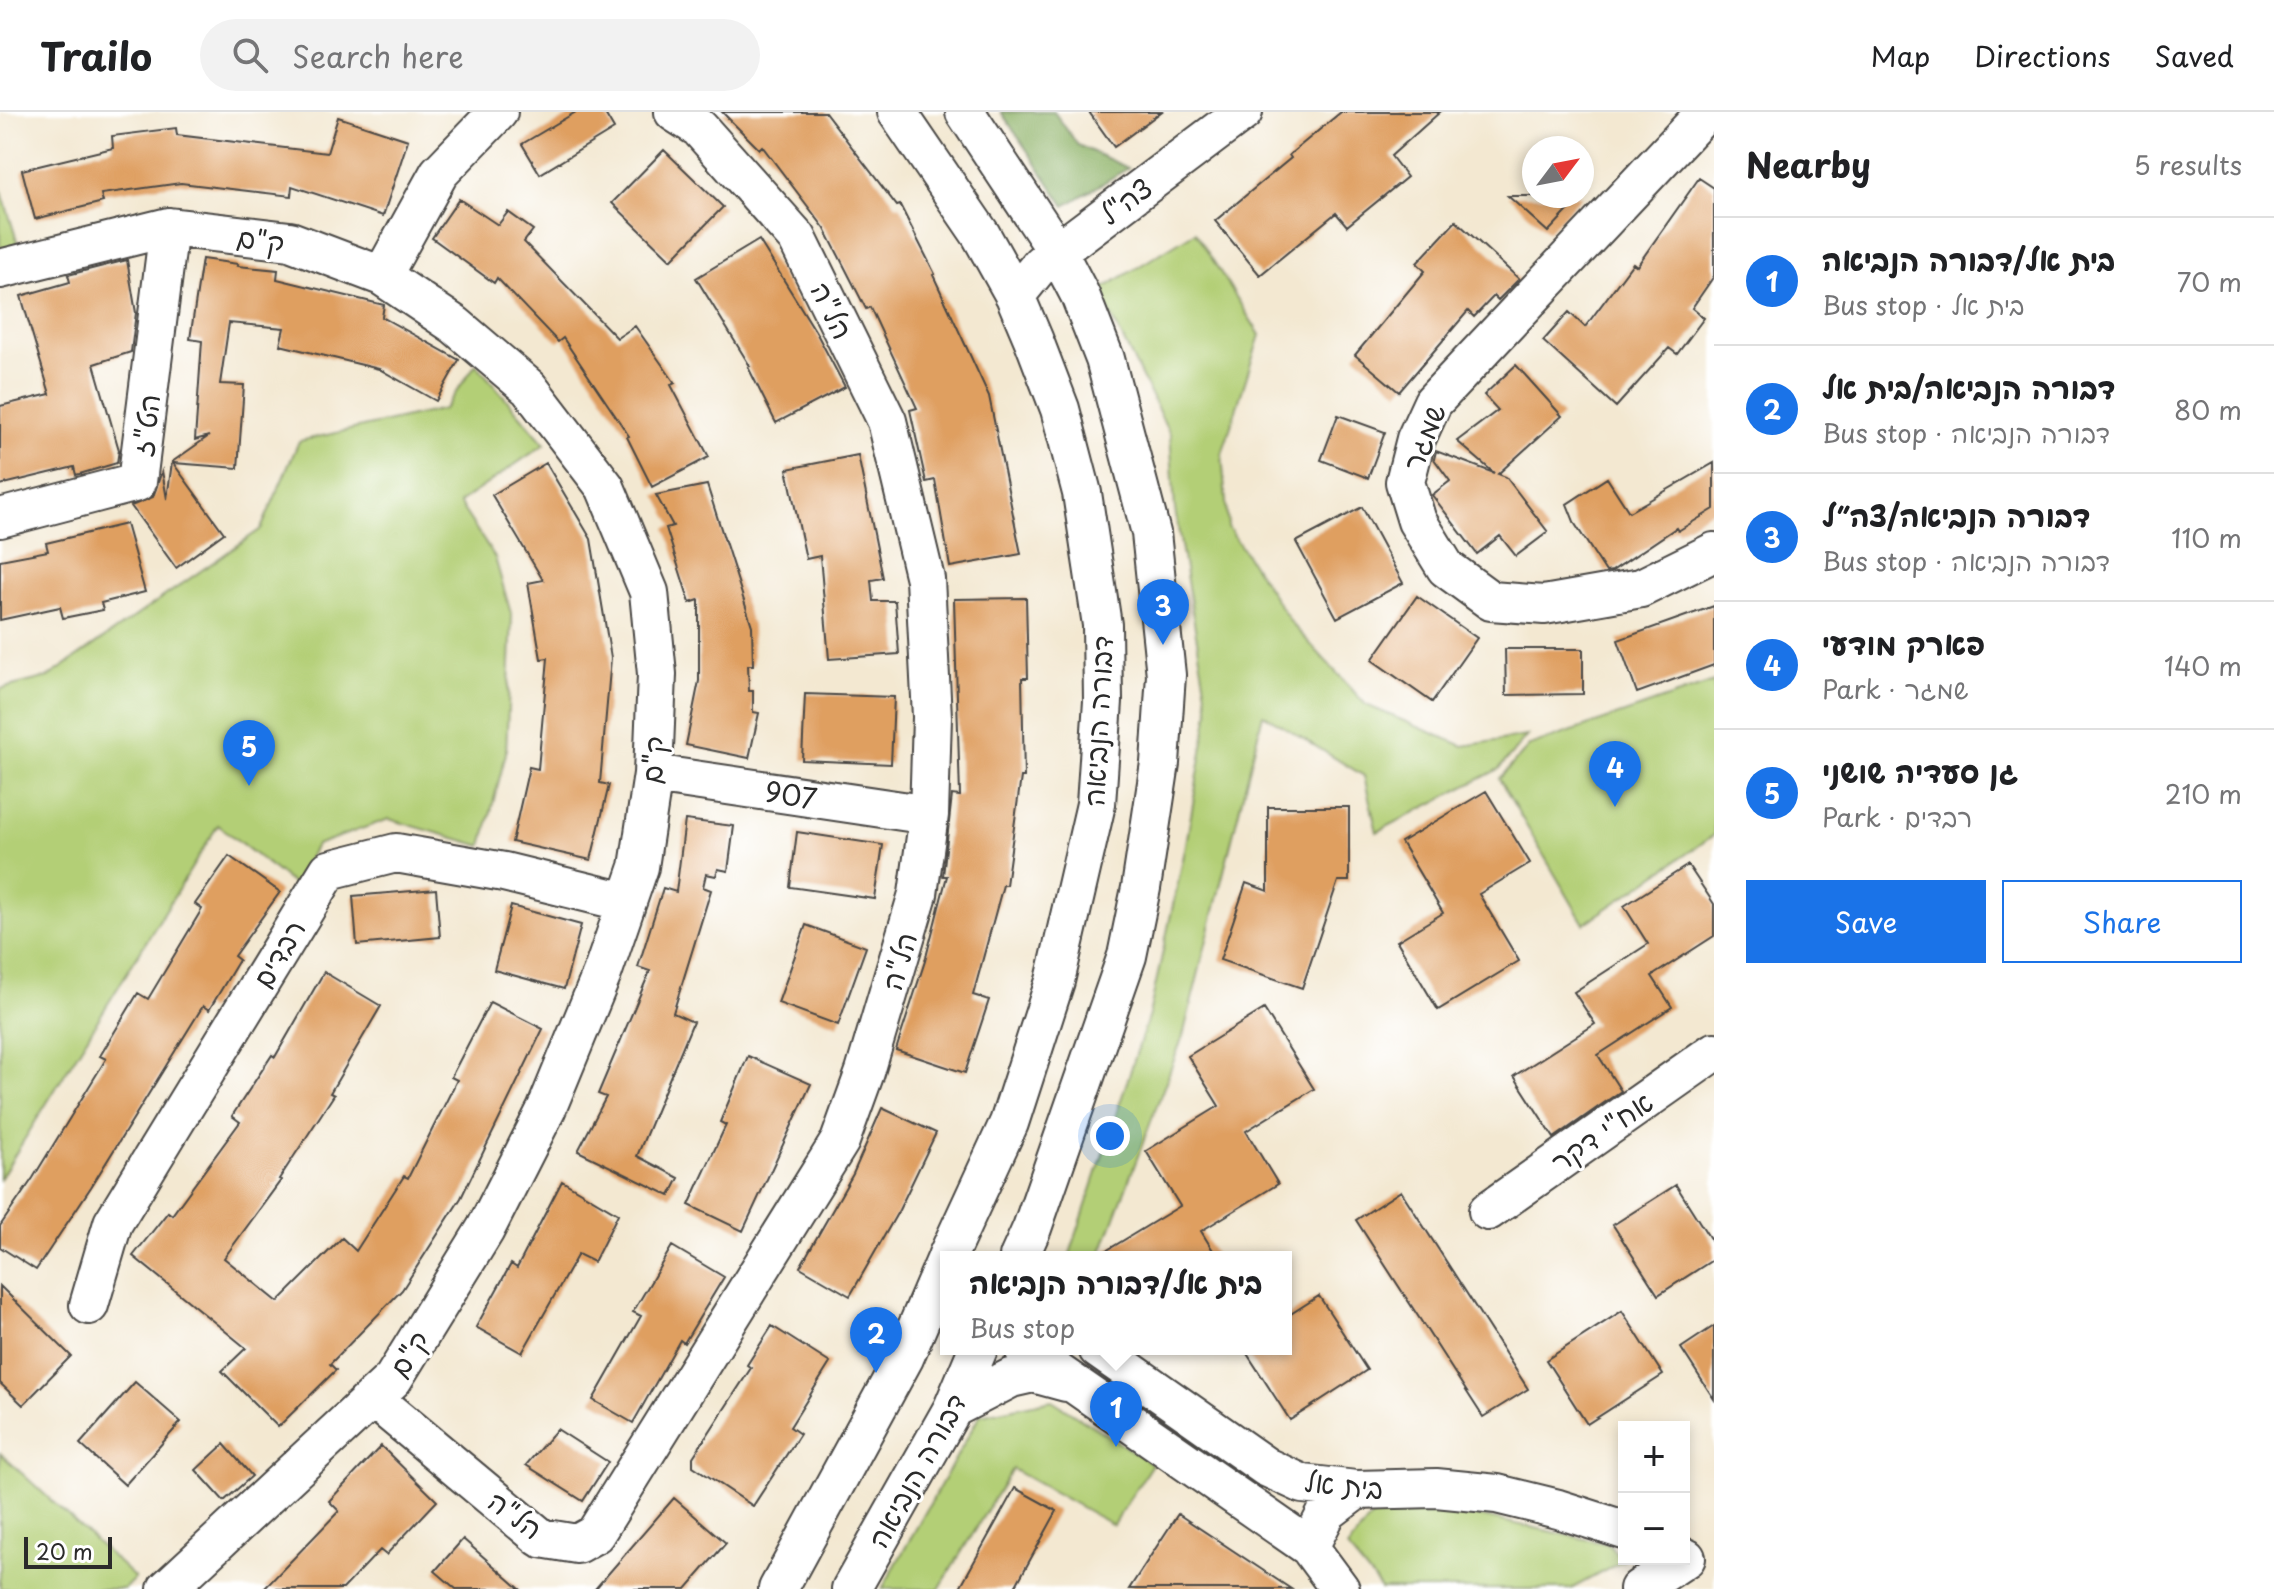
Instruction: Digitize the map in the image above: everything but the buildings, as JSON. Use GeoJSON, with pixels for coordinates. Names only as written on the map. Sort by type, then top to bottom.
{"type":"FeatureCollection","features":[{"type":"Feature","properties":{"kind":"street"},"geometry":{"type":"LineString","coordinates":[[382,276],[439,173],[498,112]]}},
{"type":"Feature","properties":{"kind":"street","name":"הל\"ה"},"geometry":{"type":"LineString","coordinates":[[373,1398],[541,1538],[577,1544],[595,1534],[840,1141],[865,1072],[918,894],[929,815],[932,717],[925,579],[887,421],[797,238],[699,128],[674,112]]}},
{"type":"Feature","properties":{"kind":"street","name":"דבורה הנביאה"},"geometry":{"type":"LineString","coordinates":[[897,112],[981,235],[1015,296],[1060,409],[1082,493],[1102,625],[1103,701],[1096,804],[1055,981],[1009,1123],[954,1251]]}},
{"type":"Feature","properties":{"kind":"street"},"geometry":{"type":"LineString","coordinates":[[965,112],[1057,251],[1080,295],[1105,359],[1151,533],[1166,675],[1160,763],[1127,956],[1022,1251]]}},
{"type":"Feature","properties":{"kind":"street","name":"צה\"ל"},"geometry":{"type":"LineString","coordinates":[[1015,296],[1032,272],[1057,251],[1243,112]]}},
{"type":"Feature","properties":{"kind":"street","name":"שמגר"},"geometry":{"type":"LineString","coordinates":[[1706,112],[1433,402],[1416,439],[1405,482],[1417,521],[1446,568],[1491,601],[1544,605],[1641,588],[1714,552]]}},
{"type":"Feature","properties":{"kind":"street","name":"ק\"ם"},"geometry":{"type":"LineString","coordinates":[[0,269],[169,227],[290,241],[382,276],[455,325],[529,388],[605,487],[649,592],[657,674],[653,774],[639,867],[602,974],[546,1110],[485,1230],[393,1379],[167,1589]]}},
{"type":"Feature","properties":{"kind":"street","name":"הט\"ז"},"geometry":{"type":"LineString","coordinates":[[0,518],[137,482],[169,227]]}},
{"type":"Feature","properties":{"kind":"street","name":"907"},"geometry":{"type":"LineString","coordinates":[[653,774],[929,815]]}},
{"type":"Feature","properties":{"kind":"street","name":"רבדים"},"geometry":{"type":"LineString","coordinates":[[89,1305],[113,1223],[329,870],[396,853],[504,872],[626,902]]}},
{"type":"Feature","properties":{"kind":"street","name":"אח\"י דקר"},"geometry":{"type":"LineString","coordinates":[[1488,1211],[1714,1052]]}},
{"type":"Feature","properties":{"kind":"street","name":"דבורה הנביאה"},"geometry":{"type":"LineString","coordinates":[[778,1589],[904,1358],[940,1282]]}},
{"type":"Feature","properties":{"kind":"street","name":"דבורה הנביאה"},"geometry":{"type":"LineString","coordinates":[[851,1589],[953,1408],[975,1355]]}},
{"type":"Feature","properties":{"kind":"street","name":"בית אל"},"geometry":{"type":"LineString","coordinates":[[1032,1355],[1309,1547],[1340,1589]]}},
{"type":"Feature","properties":{"kind":"street","name":"בית אל"},"geometry":{"type":"LineString","coordinates":[[1107,1355],[1266,1467],[1303,1484],[1356,1490],[1436,1488],[1497,1494],[1618,1528]]}},
{"type":"Feature","properties":{"kind":"street"},"geometry":{"type":"LineString","coordinates":[[953,1408],[1011,1378],[1033,1373],[1069,1382]]}},
{"type":"Feature","properties":{"kind":"street"},"geometry":{"type":"LineString","coordinates":[[1309,1547],[1327,1512],[1356,1490]]}},
{"type":"Feature","properties":{"kind":"street"},"geometry":{"type":"LineString","coordinates":[[1639,1589],[1695,1564]]}},
{"type":"Feature","properties":{"kind":"green space"},"geometry":{"type":"Polygon","coordinates":[[[1001,112],[1054,112],[1078,145],[1128,168],[1065,206],[1001,112]]]}},
{"type":"Feature","properties":{"kind":"green space"},"geometry":{"type":"Polygon","coordinates":[[[0,186],[19,247],[0,251],[0,186]]]}},
{"type":"Feature","properties":{"kind":"green space"},"geometry":{"type":"Polygon","coordinates":[[[1195,232],[1260,335],[1222,454],[1228,527],[1292,624],[1366,705],[1463,746],[1527,736],[1499,769],[1377,832],[1364,776],[1263,714],[1183,1036],[1102,1251],[1071,1251],[1149,1015],[1185,850],[1209,711],[1175,510],[1170,434],[1099,291],[1195,232]]]}},
{"type":"Feature","properties":{"kind":"green space"},"geometry":{"type":"Polygon","coordinates":[[[476,364],[545,444],[459,503],[495,558],[512,617],[506,753],[482,846],[389,819],[316,845],[294,885],[218,825],[0,1179],[0,689],[48,677],[261,529],[299,441],[444,409],[476,364]]]}},
{"type":"Feature","properties":{"kind":"green space"},"geometry":{"type":"Polygon","coordinates":[[[1714,682],[1714,835],[1584,924],[1499,779],[1529,746],[1714,682]]]}},
{"type":"Feature","properties":{"kind":"green space"},"geometry":{"type":"Polygon","coordinates":[[[1052,1400],[1152,1464],[1113,1525],[1012,1469],[939,1589],[882,1589],[980,1415],[1052,1400]]]}},
{"type":"Feature","properties":{"kind":"green space"},"geometry":{"type":"Polygon","coordinates":[[[0,1453],[135,1578],[124,1589],[0,1589],[0,1453]]]}},
{"type":"Feature","properties":{"kind":"green space"},"geometry":{"type":"Polygon","coordinates":[[[1388,1496],[1608,1544],[1618,1555],[1618,1564],[1571,1589],[1381,1589],[1347,1548],[1388,1496]]]}},
{"type":"Feature","properties":{"kind":"place","name":"דבורה הנביאה/צה״ל"},"geometry":{"type":"Point","coordinates":[1163,645]}},
{"type":"Feature","properties":{"kind":"place","name":"גן סעדיה שושני"},"geometry":{"type":"Point","coordinates":[249,786]}},
{"type":"Feature","properties":{"kind":"place","name":"פארק מודעי"},"geometry":{"type":"Point","coordinates":[1615,807]}},
{"type":"Feature","properties":{"kind":"place","name":"דבורה הנביאה/בית אל"},"geometry":{"type":"Point","coordinates":[876,1373]}},
{"type":"Feature","properties":{"kind":"place","name":"בית אל/דבורה הנביאה"},"geometry":{"type":"Point","coordinates":[1116,1447]}}]}
